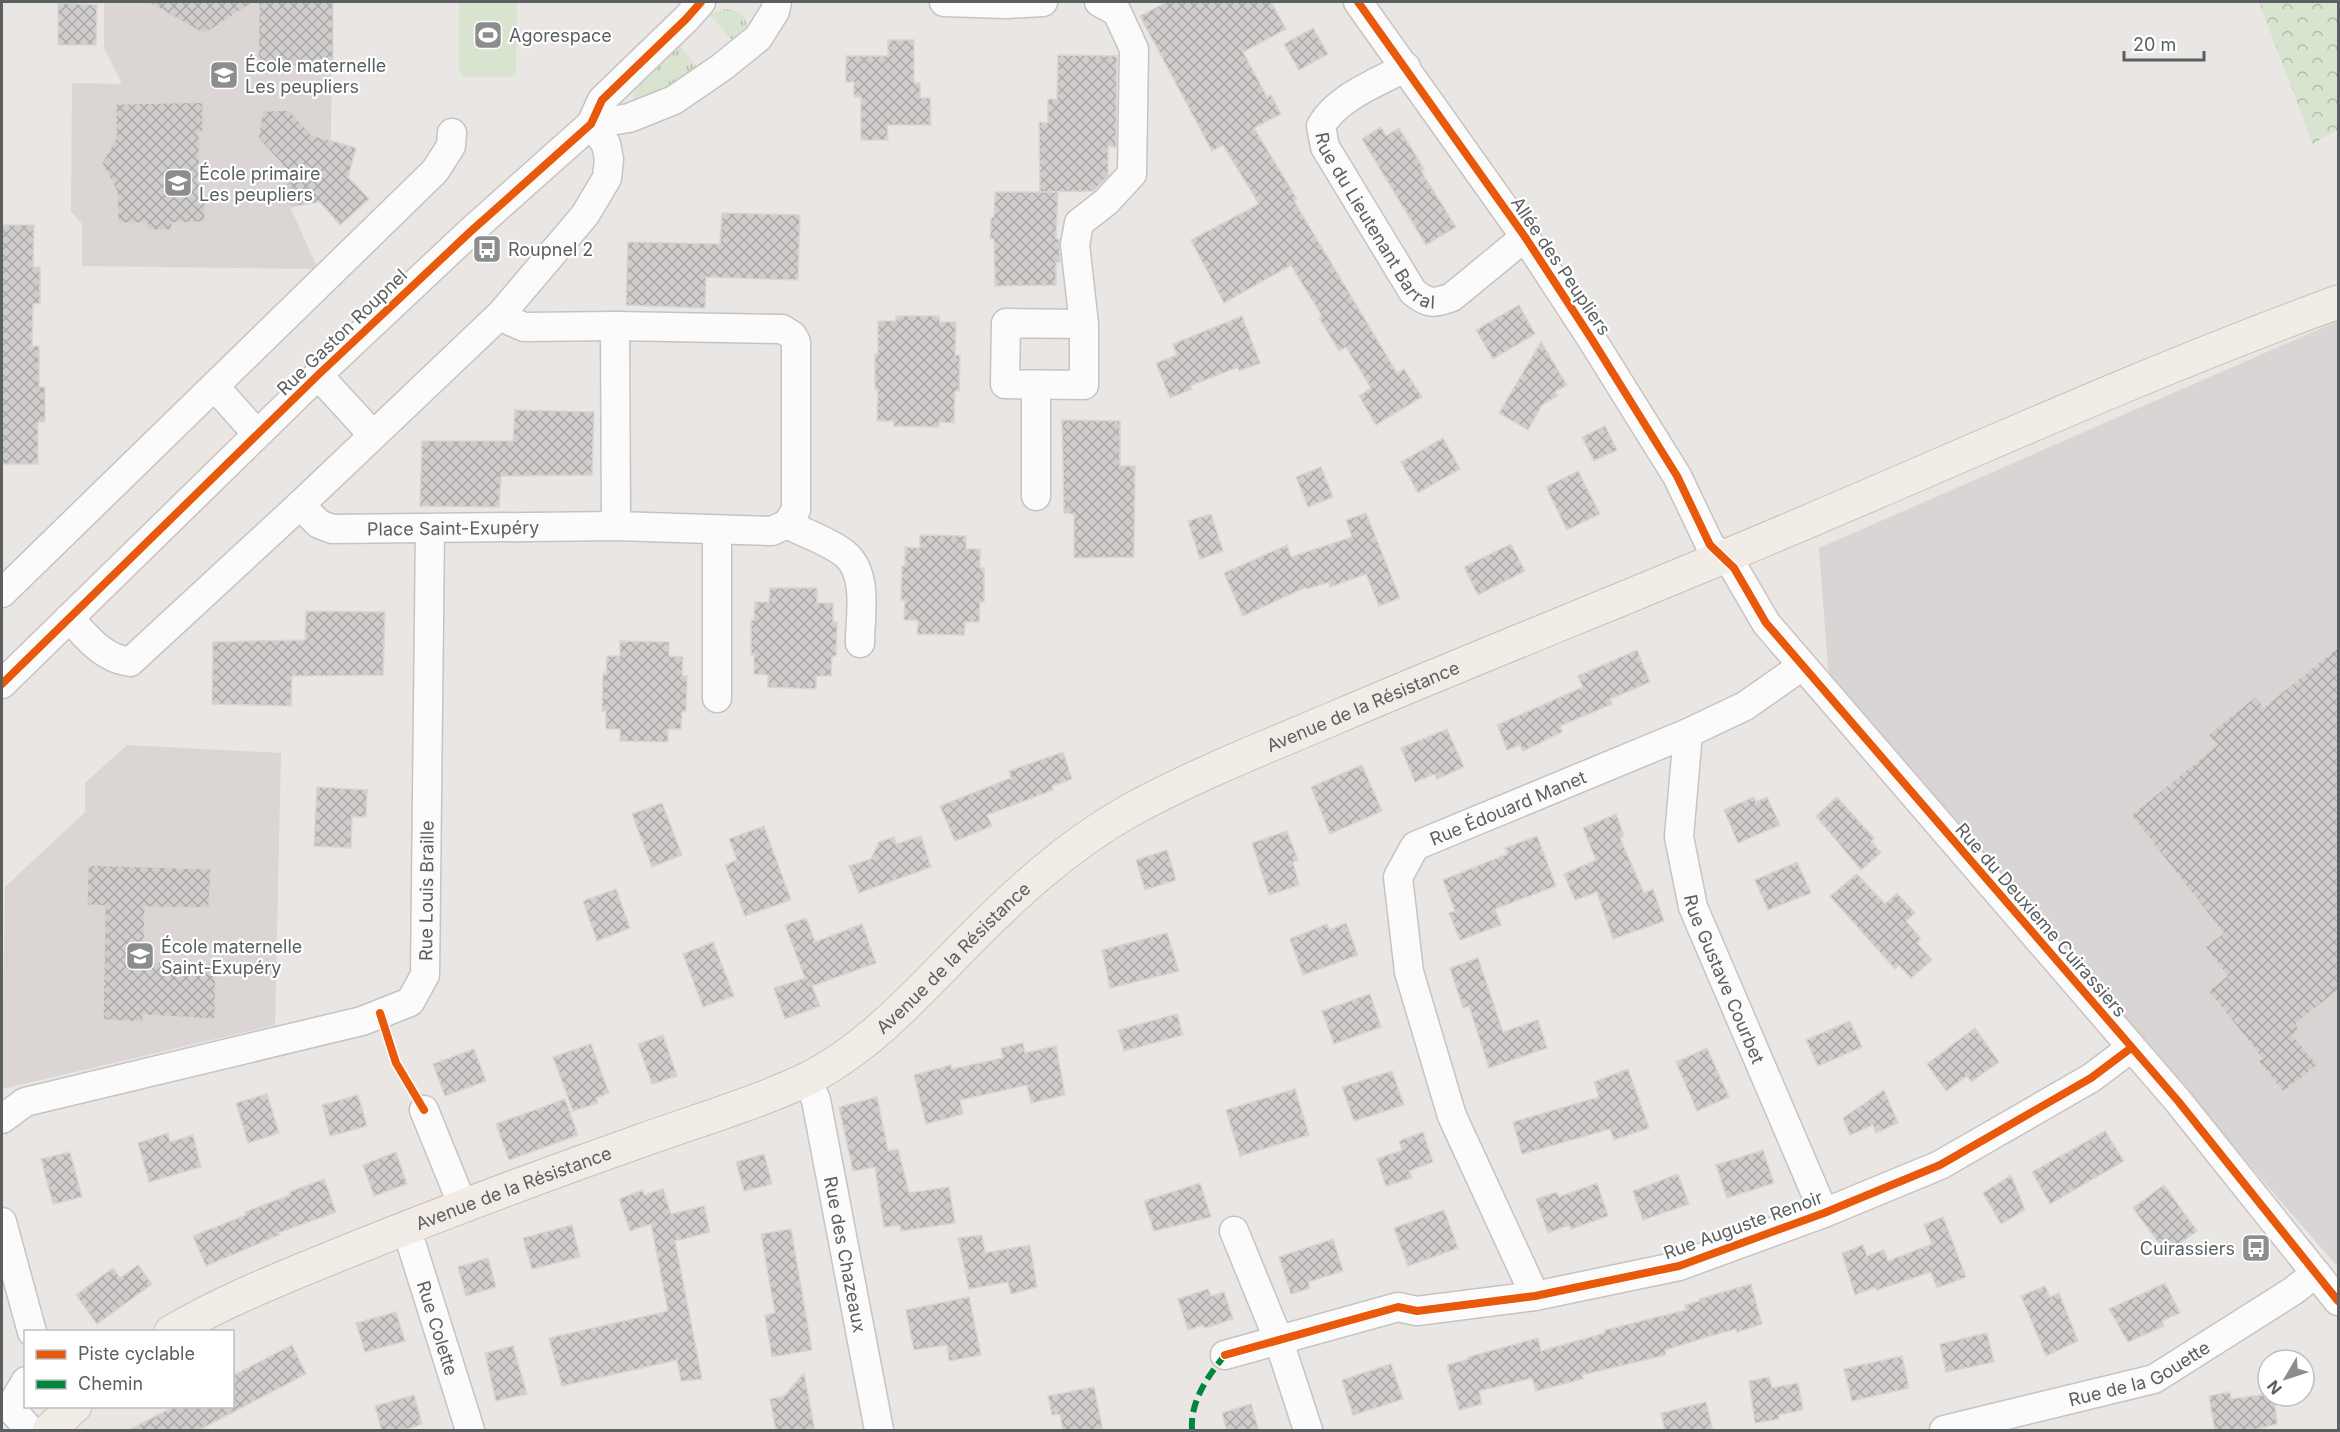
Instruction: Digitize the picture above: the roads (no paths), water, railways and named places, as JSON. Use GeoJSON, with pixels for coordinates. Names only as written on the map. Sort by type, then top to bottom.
{"type":"FeatureCollection","features":[{"type":"Feature","properties":{"kind":"main road","name":"Avenue de la Résistance"},"geometry":{"type":"LineString","coordinates":[[174,1330],[215,1306],[406,1227],[748,1103],[807,1079],[851,1050],[885,1023],[1034,878],[1073,847],[1131,810],[1252,752],[1722,558],[2182,363],[2338,302]]}},
{"type":"Feature","properties":{"kind":"main road"},"geometry":{"type":"LineString","coordinates":[[49,1431],[72,1408]]}},
{"type":"Feature","properties":{"kind":"street","name":"Rue Gaston Roupnel"},"geometry":{"type":"LineString","coordinates":[[7,668],[69,618],[318,375],[470,232],[591,124],[602,100],[701,2]]}},
{"type":"Feature","properties":{"kind":"street"},"geometry":{"type":"LineString","coordinates":[[69,618],[98,648],[115,660],[130,662],[300,506],[501,314],[585,215],[607,178],[609,159],[606,144],[591,124],[629,118],[674,100],[722,67],[758,38],[775,11],[777,2]]}},
{"type":"Feature","properties":{"kind":"street"},"geometry":{"type":"LineString","coordinates":[[944,2],[1006,4],[1043,2]]}},
{"type":"Feature","properties":{"kind":"street"},"geometry":{"type":"LineString","coordinates":[[1084,324],[1006,323],[1005,384],[1084,385],[1084,324],[1075,245],[1079,223],[1106,202],[1132,174],[1134,50],[1117,12],[1099,2]]}},
{"type":"Feature","properties":{"kind":"street","name":"Allée des Peupliers"},"geometry":{"type":"LineString","coordinates":[[1358,2],[1525,237],[1677,476],[1710,545],[1722,558]]}},
{"type":"Feature","properties":{"kind":"street","name":"Rue du Lieutenant Barral"},"geometry":{"type":"LineString","coordinates":[[1406,67],[1341,103],[1328,113],[1321,126],[1325,147],[1330,158],[1413,292],[1424,301],[1439,302],[1452,297],[1525,237]]}},
{"type":"Feature","properties":{"kind":"street"},"geometry":{"type":"LineString","coordinates":[[2,593],[435,171],[451,146],[452,133]]}},
{"type":"Feature","properties":{"kind":"street"},"geometry":{"type":"LineString","coordinates":[[501,314],[524,327],[782,329],[792,335],[796,342],[796,510],[787,524],[846,555],[856,568],[860,583],[860,643]]}},
{"type":"Feature","properties":{"kind":"street"},"geometry":{"type":"LineString","coordinates":[[615,326],[616,526]]}},
{"type":"Feature","properties":{"kind":"street"},"geometry":{"type":"LineString","coordinates":[[318,375],[373,435]]}},
{"type":"Feature","properties":{"kind":"street"},"geometry":{"type":"LineString","coordinates":[[1036,385],[1036,496]]}},
{"type":"Feature","properties":{"kind":"street"},"geometry":{"type":"LineString","coordinates":[[214,387],[258,434]]}},
{"type":"Feature","properties":{"kind":"street","name":"Place Saint-Exupéry"},"geometry":{"type":"LineString","coordinates":[[300,506],[319,524],[332,529],[616,526],[772,531],[787,524]]}},
{"type":"Feature","properties":{"kind":"street","name":"Rue Louis Braille"},"geometry":{"type":"LineString","coordinates":[[2,1119],[25,1102],[362,1021],[410,1002],[425,975],[430,529]]}},
{"type":"Feature","properties":{"kind":"street"},"geometry":{"type":"LineString","coordinates":[[717,530],[717,698]]}},
{"type":"Feature","properties":{"kind":"street","name":"Rue du Deuxieme Cuirassiers"},"geometry":{"type":"LineString","coordinates":[[1722,558],[1734,568],[1766,623],[2178,1101],[2338,1301]]}},
{"type":"Feature","properties":{"kind":"street","name":"Rue Édouard Manet"},"geometry":{"type":"LineString","coordinates":[[1535,1296],[1452,1116],[1409,972],[1398,877],[1415,846],[1688,733],[1745,706],[1802,666]]}},
{"type":"Feature","properties":{"kind":"street","name":"Rue Gustave Courbet"},"geometry":{"type":"LineString","coordinates":[[1688,733],[1679,837],[1692,907],[1824,1213]]}},
{"type":"Feature","properties":{"kind":"street","name":"Rue Auguste Renoir"},"geometry":{"type":"LineString","coordinates":[[1225,1356],[1398,1307],[1417,1311],[1535,1296],[1679,1266],[1824,1213],[1940,1165],[2091,1078],[2131,1048]]}},
{"type":"Feature","properties":{"kind":"street","name":"Rue des Chazeaux"},"geometry":{"type":"LineString","coordinates":[[807,1079],[816,1100],[879,1431]]}},
{"type":"Feature","properties":{"kind":"street"},"geometry":{"type":"LineString","coordinates":[[424,1110],[463,1206]]}},
{"type":"Feature","properties":{"kind":"street"},"geometry":{"type":"LineString","coordinates":[[2,1222],[31,1330]]}},
{"type":"Feature","properties":{"kind":"street","name":"Rue Colette"},"geometry":{"type":"LineString","coordinates":[[406,1227],[470,1431]]}},
{"type":"Feature","properties":{"kind":"street"},"geometry":{"type":"LineString","coordinates":[[1234,1231],[1279,1341],[1308,1431]]}},
{"type":"Feature","properties":{"kind":"street","name":"Rue de la Gouette"},"geometry":{"type":"LineString","coordinates":[[1944,1431],[2154,1379],[2293,1291],[2316,1273]]}},
{"type":"Feature","properties":{"kind":"street"},"geometry":{"type":"LineString","coordinates":[[24,1384],[6,1407],[30,1431]]}},
{"type":"Feature","properties":{"kind":"place","name":"Agorespace"},"geometry":{"type":"Point","coordinates":[488,35]}},
{"type":"Feature","properties":{"kind":"place","name":"École maternelle Les peupliers"},"geometry":{"type":"Point","coordinates":[224,75]}},
{"type":"Feature","properties":{"kind":"place","name":"École primaire Les peupliers"},"geometry":{"type":"Point","coordinates":[178,183]}},
{"type":"Feature","properties":{"kind":"place","name":"Roupnel 2"},"geometry":{"type":"Point","coordinates":[487,249]}},
{"type":"Feature","properties":{"kind":"place","name":"École maternelle Saint-Exupéry"},"geometry":{"type":"Point","coordinates":[140,956]}},
{"type":"Feature","properties":{"kind":"place","name":"Cuirassiers"},"geometry":{"type":"Point","coordinates":[2256,1248]}}]}
